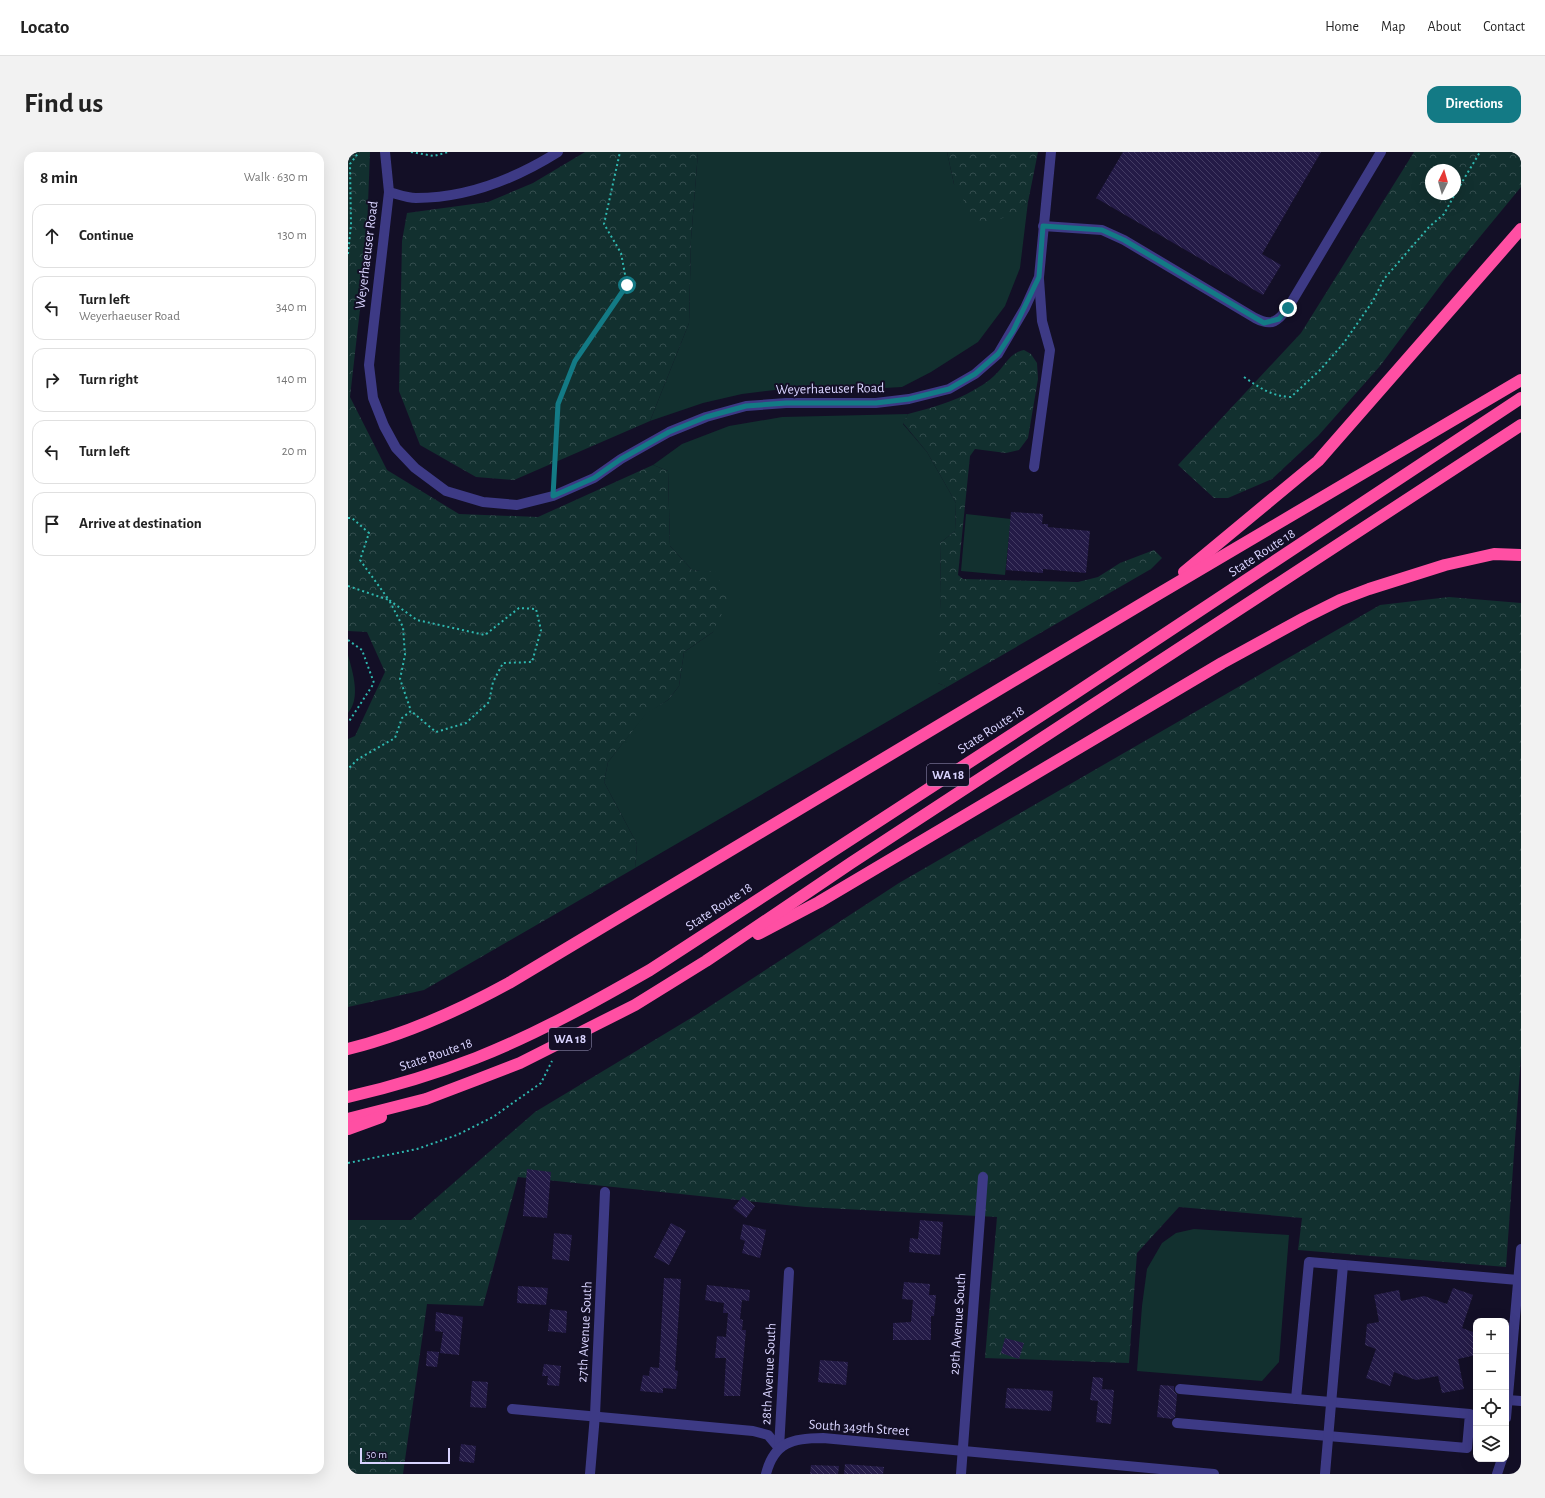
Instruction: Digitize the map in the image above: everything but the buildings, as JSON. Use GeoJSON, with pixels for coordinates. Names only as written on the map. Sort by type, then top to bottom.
{"type":"FeatureCollection","features":[{"type":"Feature","properties":{"kind":"highway"},"geometry":{"type":"LineString","coordinates":[[1155,596],[1318,461],[1519,231]]}},
{"type":"Feature","properties":{"kind":"highway"},"geometry":{"type":"LineString","coordinates":[[348,1049],[426,1023],[482,998],[509,983],[1155,596],[1521,380]]}},
{"type":"Feature","properties":{"kind":"highway","name":"State Route 18"},"geometry":{"type":"LineString","coordinates":[[348,1097],[426,1075],[476,1058],[529,1035],[586,1006],[650,970],[1079,691],[1521,398]]}},
{"type":"Feature","properties":{"kind":"highway","name":"WA 18"},"geometry":{"type":"LineString","coordinates":[[348,1119],[426,1098],[520,1063],[635,1005],[706,961],[864,854],[1521,424]]}},
{"type":"Feature","properties":{"kind":"highway"},"geometry":{"type":"LineString","coordinates":[[706,961],[819,902],[1222,663],[1340,600],[1369,589],[1445,565],[1494,554],[1521,555]]}},
{"type":"Feature","properties":{"kind":"highway"},"geometry":{"type":"LineString","coordinates":[[348,1129],[426,1098]]}},
{"type":"Feature","properties":{"kind":"street","name":"Weyerhaeuser Road"},"geometry":{"type":"LineString","coordinates":[[385,152],[389,192],[369,365],[373,398],[384,426],[396,448],[416,468],[446,491],[483,502],[517,504],[553,496],[594,478],[621,459],[669,432],[706,417],[746,406],[786,403],[876,403],[909,399],[949,389],[975,374],[998,354],[1025,308],[1039,277],[1051,152]]}},
{"type":"Feature","properties":{"kind":"street"},"geometry":{"type":"LineString","coordinates":[[539,152],[540,164]]}},
{"type":"Feature","properties":{"kind":"street"},"geometry":{"type":"LineString","coordinates":[[389,192],[415,198],[480,190],[513,178],[540,164],[558,152]]}},
{"type":"Feature","properties":{"kind":"street"},"geometry":{"type":"LineString","coordinates":[[1043,226],[1102,230],[1124,240],[1264,323],[1271,322],[1279,319],[1288,308],[1381,152]]}},
{"type":"Feature","properties":{"kind":"street"},"geometry":{"type":"LineString","coordinates":[[1034,467],[1050,350],[1042,321],[1039,277]]}},
{"type":"Feature","properties":{"kind":"street","name":"29th Avenue South"},"geometry":{"type":"LineString","coordinates":[[961,1474],[983,1177]]}},
{"type":"Feature","properties":{"kind":"street","name":"27th Avenue South"},"geometry":{"type":"LineString","coordinates":[[590,1474],[595,1415],[605,1192]]}},
{"type":"Feature","properties":{"kind":"street"},"geometry":{"type":"LineString","coordinates":[[1509,1390],[1521,1249]]}},
{"type":"Feature","properties":{"kind":"street"},"geometry":{"type":"LineString","coordinates":[[1296,1399],[1308,1262],[1518,1280]]}},
{"type":"Feature","properties":{"kind":"street"},"geometry":{"type":"LineString","coordinates":[[1325,1474],[1343,1265]]}},
{"type":"Feature","properties":{"kind":"street","name":"28th Avenue South"},"geometry":{"type":"LineString","coordinates":[[766,1474],[772,1458],[779,1448],[789,1272]]}},
{"type":"Feature","properties":{"kind":"street"},"geometry":{"type":"LineString","coordinates":[[1177,1424],[1467,1448],[1469,1428],[1470,1414],[1180,1389]]}},
{"type":"Feature","properties":{"kind":"street"},"geometry":{"type":"LineString","coordinates":[[1509,1400],[1521,1401]]}},
{"type":"Feature","properties":{"kind":"street"},"geometry":{"type":"LineString","coordinates":[[512,1409],[595,1415],[757,1432],[768,1435],[779,1448]]}},
{"type":"Feature","properties":{"kind":"street","name":"South 349th Street"},"geometry":{"type":"LineString","coordinates":[[779,1448],[794,1440],[823,1438],[963,1450],[1154,1471],[1214,1474]]}},
{"type":"Feature","properties":{"kind":"street"},"geometry":{"type":"LineString","coordinates":[[1497,1474],[1501,1462]]}},
{"type":"Feature","properties":{"kind":"path"},"geometry":{"type":"LineString","coordinates":[[348,254],[351,225],[350,164],[359,152]]}},
{"type":"Feature","properties":{"kind":"path"},"geometry":{"type":"LineString","coordinates":[[411,152],[434,156],[448,152]]}},
{"type":"Feature","properties":{"kind":"path"},"geometry":{"type":"LineString","coordinates":[[553,496],[558,404],[575,361],[627,285],[621,253],[604,224],[620,152]]}},
{"type":"Feature","properties":{"kind":"path"},"geometry":{"type":"LineString","coordinates":[[1461,184],[1480,152]]}},
{"type":"Feature","properties":{"kind":"path"},"geometry":{"type":"LineString","coordinates":[[1244,377],[1277,396],[1291,397],[1320,370],[1343,344],[1373,301],[1384,279],[1429,227],[1444,214],[1452,200]]}},
{"type":"Feature","properties":{"kind":"path"},"geometry":{"type":"LineString","coordinates":[[348,221],[351,225]]}},
{"type":"Feature","properties":{"kind":"path"},"geometry":{"type":"LineString","coordinates":[[348,518],[352,518],[368,533],[360,560],[389,600],[403,627],[405,655],[400,679],[411,711],[436,732],[466,723],[489,702],[493,682],[503,663],[532,662],[542,630],[536,609],[518,608],[484,635],[417,620],[389,600],[348,586]]}},
{"type":"Feature","properties":{"kind":"path"},"geometry":{"type":"LineString","coordinates":[[348,640],[362,650],[374,683],[348,723]]}},
{"type":"Feature","properties":{"kind":"path"},"geometry":{"type":"LineString","coordinates":[[348,769],[358,759],[395,738],[402,718],[411,711]]}},
{"type":"Feature","properties":{"kind":"path"},"geometry":{"type":"LineString","coordinates":[[348,1162],[417,1149],[457,1135],[493,1118],[541,1083],[559,1044]]}},
{"type":"Feature","properties":{"kind":"green space"},"geometry":{"type":"Polygon","coordinates":[[[348,152],[370,152],[366,256],[350,397],[387,470],[459,514],[538,517],[653,465],[668,471],[670,546],[692,570],[716,572],[728,601],[713,632],[684,652],[679,686],[668,700],[646,714],[608,762],[604,782],[637,844],[635,868],[424,990],[348,1007],[348,739],[355,736],[385,672],[367,632],[348,631],[348,152]]]}},
{"type":"Feature","properties":{"kind":"green space"},"geometry":{"type":"Polygon","coordinates":[[[585,152],[698,152],[691,239],[689,323],[650,421],[514,480],[476,477],[420,445],[399,391],[402,241],[407,213],[488,202],[533,183],[585,152]]]}},
{"type":"Feature","properties":{"kind":"green space"},"geometry":{"type":"Polygon","coordinates":[[[698,152],[947,152],[954,184],[1016,212],[1028,202],[1020,268],[1005,306],[978,342],[931,372],[902,387],[775,390],[742,394],[703,403],[650,421],[689,323],[691,239],[698,152]]]}},
{"type":"Feature","properties":{"kind":"green space"},"geometry":{"type":"Polygon","coordinates":[[[947,152],[1038,152],[1028,202],[1017,212],[993,222],[975,220],[954,184],[947,152]]]}},
{"type":"Feature","properties":{"kind":"green space"},"geometry":{"type":"Polygon","coordinates":[[[1414,152],[1521,152],[1521,187],[1446,278],[1380,366],[1318,436],[1272,479],[1228,498],[1214,498],[1178,465],[1301,333],[1414,152]]]}},
{"type":"Feature","properties":{"kind":"green space"},"geometry":{"type":"Polygon","coordinates":[[[1024,350],[1031,354],[1037,363],[1038,379],[1028,438],[1019,450],[1006,453],[975,449],[970,456],[958,575],[963,579],[1078,582],[1098,577],[1120,563],[1154,550],[1162,558],[1151,569],[947,687],[938,683],[936,670],[941,594],[940,543],[955,531],[956,503],[927,452],[903,423],[908,414],[950,401],[979,387],[994,376],[1011,357],[1024,350]]]}},
{"type":"Feature","properties":{"kind":"green space"},"geometry":{"type":"Polygon","coordinates":[[[908,414],[903,424],[927,452],[956,503],[955,531],[940,543],[941,594],[938,683],[947,687],[635,868],[637,844],[604,782],[608,762],[646,713],[668,700],[679,686],[684,652],[713,632],[716,573],[692,570],[670,546],[668,471],[653,465],[682,444],[729,426],[782,417],[908,414]]]}},
{"type":"Feature","properties":{"kind":"green space"},"geometry":{"type":"Polygon","coordinates":[[[966,514],[1011,519],[1005,575],[961,571],[966,514]]]}},
{"type":"Feature","properties":{"kind":"green space"},"geometry":{"type":"Polygon","coordinates":[[[1449,597],[1521,603],[1521,1055],[1506,1267],[1298,1250],[1302,1218],[1179,1207],[1137,1253],[1129,1363],[985,1358],[997,1217],[806,1207],[518,1177],[483,1306],[427,1304],[403,1474],[348,1474],[348,1220],[411,1220],[535,1112],[701,1012],[899,883],[1380,605],[1449,597]]]}},
{"type":"Feature","properties":{"kind":"green space"},"geometry":{"type":"Polygon","coordinates":[[[348,655],[354,677],[355,693],[352,707],[348,713],[348,655]]]}},
{"type":"Feature","properties":{"kind":"green space"},"geometry":{"type":"Polygon","coordinates":[[[1194,1229],[1289,1235],[1279,1362],[1262,1381],[1137,1371],[1142,1306],[1147,1269],[1162,1243],[1176,1233],[1194,1229]]]}},
{"type":"Feature","properties":{"kind":"route"},"geometry":{"type":"LineString","coordinates":[[627,285],[575,361],[558,404],[553,496],[594,478],[621,459],[669,432],[706,417],[746,406],[786,403],[876,403],[909,399],[949,389],[975,374],[998,354],[1013,331],[1039,277],[1043,226],[1102,230],[1124,240],[1264,323],[1279,319],[1288,308]]}}]}
